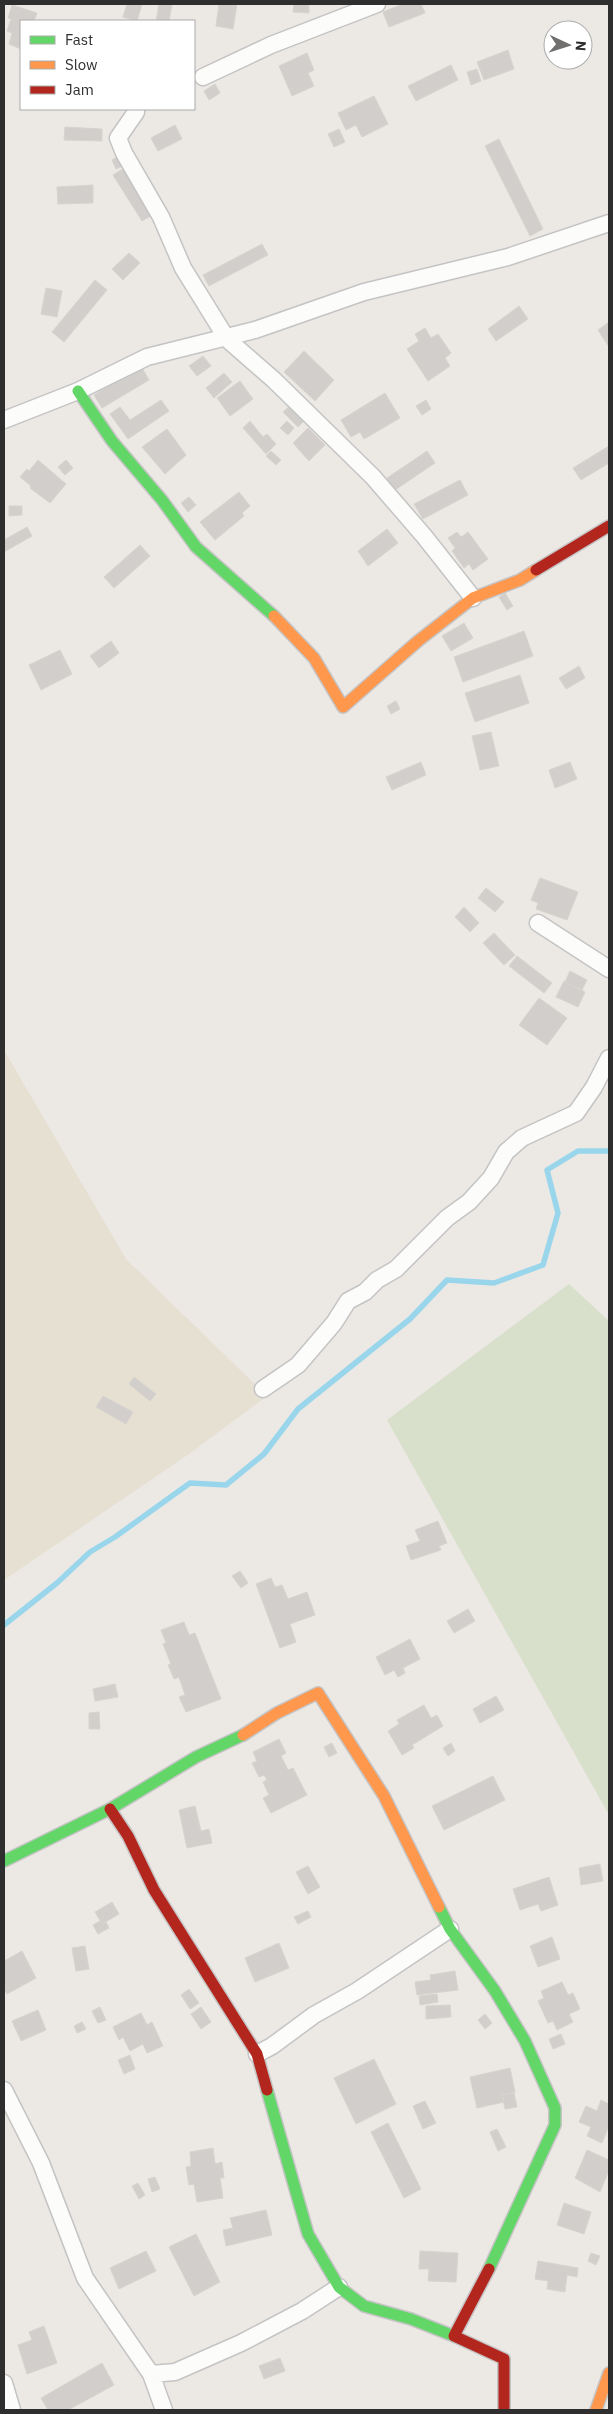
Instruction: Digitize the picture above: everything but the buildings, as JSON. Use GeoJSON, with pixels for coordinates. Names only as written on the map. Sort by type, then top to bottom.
{"type":"FeatureCollection","features":[{"type":"Feature","properties":{"kind":"street"},"geometry":{"type":"LineString","coordinates":[[203,77],[271,45],[377,4]]}},
{"type":"Feature","properties":{"kind":"street"},"geometry":{"type":"LineString","coordinates":[[136,112],[118,138],[124,153],[161,217],[183,268],[194,288],[227,339],[274,380],[373,477],[424,536],[473,598]]}},
{"type":"Feature","properties":{"kind":"street"},"geometry":{"type":"LineString","coordinates":[[4,420],[78,390],[147,357],[185,346],[227,339],[364,292],[508,257],[601,224],[609,223]]}},
{"type":"Feature","properties":{"kind":"street"},"geometry":{"type":"LineString","coordinates":[[78,390],[112,441],[162,500],[196,546],[219,569],[276,618],[314,658],[343,707],[418,641],[473,598],[520,580],[609,526]]}},
{"type":"Feature","properties":{"kind":"street"},"geometry":{"type":"LineString","coordinates":[[538,923],[609,969]]}},
{"type":"Feature","properties":{"kind":"street"},"geometry":{"type":"LineString","coordinates":[[263,1388],[298,1365],[334,1323],[348,1301],[365,1292],[377,1280],[396,1269],[447,1218],[469,1202],[491,1178],[506,1152],[522,1138],[576,1113],[594,1087],[609,1058]]}},
{"type":"Feature","properties":{"kind":"street"},"geometry":{"type":"LineString","coordinates":[[4,1861],[110,1809],[196,1757],[236,1739],[277,1713],[318,1693],[384,1796],[450,1928],[494,1991],[525,2042],[555,2108],[554,2125],[495,2257],[454,2336]]}},
{"type":"Feature","properties":{"kind":"street"},"geometry":{"type":"LineString","coordinates":[[110,1809],[128,1836],[154,1890],[257,2054],[308,2234],[340,2287],[364,2306],[429,2325],[504,2359],[504,2410]]}},
{"type":"Feature","properties":{"kind":"street"},"geometry":{"type":"LineString","coordinates":[[257,2054],[272,2046],[314,2015],[357,1991],[450,1928]]}},
{"type":"Feature","properties":{"kind":"street"},"geometry":{"type":"LineString","coordinates":[[4,2090],[41,2163],[85,2278],[151,2374],[164,2410]]}},
{"type":"Feature","properties":{"kind":"street"},"geometry":{"type":"LineString","coordinates":[[151,2374],[175,2372],[241,2344],[302,2311],[340,2287]]}},
{"type":"Feature","properties":{"kind":"street"},"geometry":{"type":"LineString","coordinates":[[596,2410],[609,2374]]}},
{"type":"Feature","properties":{"kind":"street"},"geometry":{"type":"LineString","coordinates":[[4,2383],[12,2410]]}},
{"type":"Feature","properties":{"kind":"shaded area"},"geometry":{"type":"Polygon","coordinates":[[[4,1050],[126,1259],[267,1396],[189,1454],[4,1580],[4,1050]]]}},
{"type":"Feature","properties":{"kind":"green space"},"geometry":{"type":"Polygon","coordinates":[[[569,1284],[609,1321],[609,1815],[387,1420],[569,1284]]]}},
{"type":"Feature","properties":{"kind":"waterway"},"geometry":{"type":"LineString","coordinates":[[4,1625],[57,1583],[90,1552],[115,1537],[190,1483],[226,1485],[264,1454],[298,1409],[410,1319],[447,1280],[494,1283],[543,1265],[558,1213],[547,1170],[578,1151],[609,1151]]}},
{"type":"Feature","properties":{"kind":"traffic: fast"},"geometry":{"type":"LineString","coordinates":[[78,391],[112,441],[162,500],[196,547],[274,616]]}},
{"type":"Feature","properties":{"kind":"traffic: fast"},"geometry":{"type":"LineString","coordinates":[[4,1861],[110,1809],[196,1757],[243,1735]]}},
{"type":"Feature","properties":{"kind":"traffic: fast"},"geometry":{"type":"LineString","coordinates":[[439,1907],[450,1929],[495,1991],[525,2041],[555,2108],[555,2125],[489,2269]]}},
{"type":"Feature","properties":{"kind":"traffic: fast"},"geometry":{"type":"LineString","coordinates":[[267,2090],[308,2234],[339,2287],[364,2306],[411,2319],[454,2336]]}},
{"type":"Feature","properties":{"kind":"traffic: slow"},"geometry":{"type":"LineString","coordinates":[[274,616],[314,658],[343,707],[418,641],[473,598],[520,580],[536,570]]}},
{"type":"Feature","properties":{"kind":"traffic: slow"},"geometry":{"type":"LineString","coordinates":[[243,1735],[277,1713],[318,1693],[384,1796],[439,1907]]}},
{"type":"Feature","properties":{"kind":"traffic: slow"},"geometry":{"type":"LineString","coordinates":[[596,2410],[609,2373]]}},
{"type":"Feature","properties":{"kind":"traffic: jam"},"geometry":{"type":"LineString","coordinates":[[536,570],[609,526]]}},
{"type":"Feature","properties":{"kind":"traffic: jam"},"geometry":{"type":"LineString","coordinates":[[110,1809],[128,1836],[154,1890],[257,2054],[267,2090]]}},
{"type":"Feature","properties":{"kind":"traffic: jam"},"geometry":{"type":"LineString","coordinates":[[489,2269],[454,2336],[504,2359],[504,2410]]}}]}
